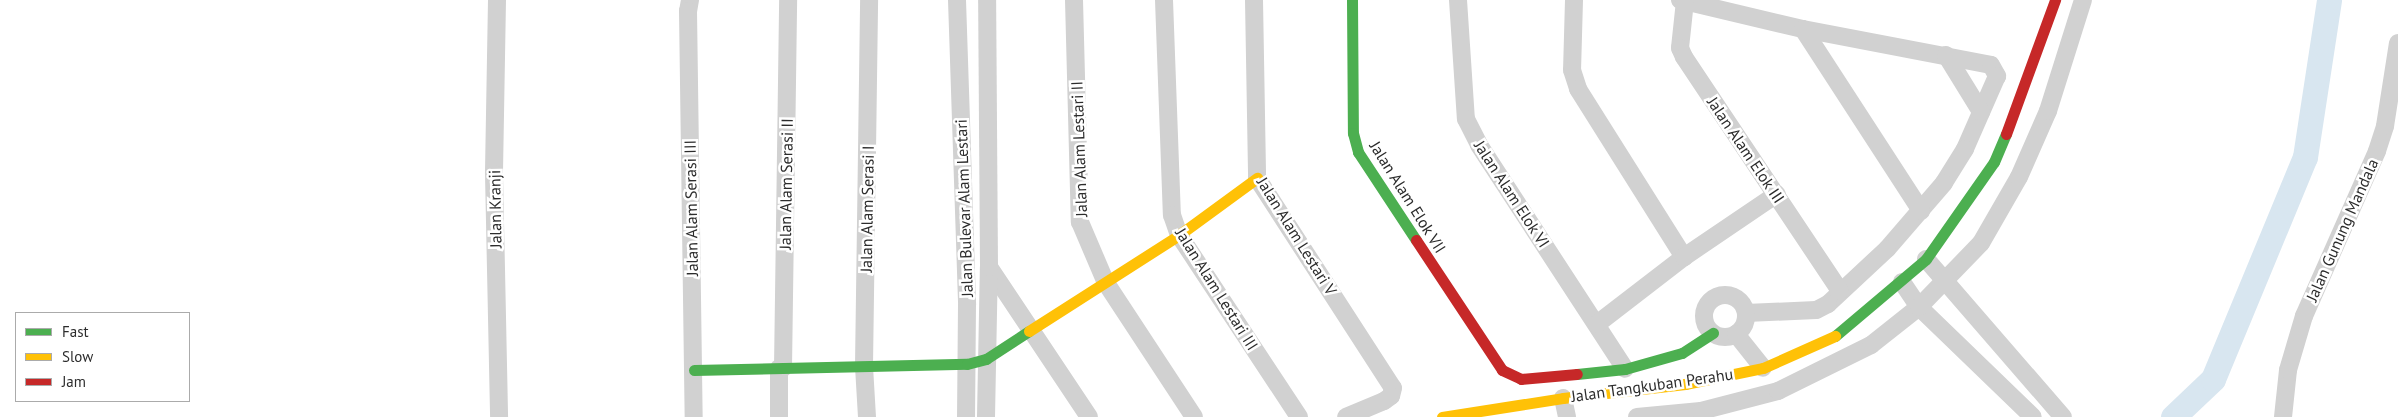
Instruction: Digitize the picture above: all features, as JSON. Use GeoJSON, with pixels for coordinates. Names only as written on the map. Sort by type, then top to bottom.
{"type":"FeatureCollection","features":[{"type":"Feature","properties":{"kind":"street","name":"Jalan Kranji"},"geometry":{"type":"LineString","coordinates":[[497,0],[494,174],[499,417]]}},
{"type":"Feature","properties":{"kind":"street","name":"Jalan Alam Serasi III"},"geometry":{"type":"LineString","coordinates":[[690,0],[688,11],[694,417]]}},
{"type":"Feature","properties":{"kind":"street","name":"Jalan Alam Serasi II"},"geometry":{"type":"LineString","coordinates":[[780,417],[788,0]]}},
{"type":"Feature","properties":{"kind":"street","name":"Jalan Alam Serasi I"},"geometry":{"type":"LineString","coordinates":[[867,417],[864,366],[869,0]]}},
{"type":"Feature","properties":{"kind":"street","name":"Jalan Bulevar Alam Lestari"},"geometry":{"type":"LineString","coordinates":[[957,0],[967,364],[966,417]]}},
{"type":"Feature","properties":{"kind":"street","name":"Jalan Bulevar Alam Lestari"},"geometry":{"type":"LineString","coordinates":[[986,417],[989,267],[987,0]]}},
{"type":"Feature","properties":{"kind":"street","name":"Jalan Alam Lestari II"},"geometry":{"type":"LineString","coordinates":[[1074,0],[1080,222],[1106,283],[1194,417]]}},
{"type":"Feature","properties":{"kind":"street","name":"Jalan Alam Lestari III"},"geometry":{"type":"LineString","coordinates":[[1164,0],[1169,191],[1179,235],[1299,417]]}},
{"type":"Feature","properties":{"kind":"street","name":"Jalan Alam Lestari V"},"geometry":{"type":"LineString","coordinates":[[1254,0],[1257,178],[1393,388],[1391,396],[1346,417]]}},
{"type":"Feature","properties":{"kind":"street","name":"Jalan Alam Elok VII"},"geometry":{"type":"LineString","coordinates":[[1352,0],[1353,133],[1358,152],[1502,370],[1521,379],[1625,369]]}},
{"type":"Feature","properties":{"kind":"street","name":"Jalan Alam Elok VI"},"geometry":{"type":"LineString","coordinates":[[1458,0],[1466,119],[1479,145],[1625,369]]}},
{"type":"Feature","properties":{"kind":"street"},"geometry":{"type":"LineString","coordinates":[[1574,0],[1572,70],[1578,89],[1684,257]]}},
{"type":"Feature","properties":{"kind":"street","name":"Jalan Tangkuban Perahu"},"geometry":{"type":"LineString","coordinates":[[1637,417],[1735,411],[1846,359],[1871,345],[1919,307],[1982,243],[2019,177],[2048,111],[2083,0]]}},
{"type":"Feature","properties":{"kind":"street"},"geometry":{"type":"LineString","coordinates":[[1683,1],[1803,29],[1946,55],[1991,65],[1996,69],[1997,76],[1965,149],[1944,183],[1887,249],[1828,304],[1816,310],[1746,313]]}},
{"type":"Feature","properties":{"kind":"street","name":"Jalan Alam Elok III"},"geometry":{"type":"LineString","coordinates":[[1683,1],[1680,48],[1684,57],[1840,291]]}},
{"type":"Feature","properties":{"kind":"street"},"geometry":{"type":"LineString","coordinates":[[2053,8],[2074,28]]}},
{"type":"Feature","properties":{"kind":"street","name":"Jalan Tangkuban Perahu"},"geometry":{"type":"LineString","coordinates":[[1442,417],[1563,398],[1685,384],[1763,368],[1838,335],[1902,282],[1926,259],[1994,162],[2020,104],[2053,8]]}},
{"type":"Feature","properties":{"kind":"street"},"geometry":{"type":"LineString","coordinates":[[1803,29],[1921,211]]}},
{"type":"Feature","properties":{"kind":"street","name":"Jalan Gunung Mandala"},"geometry":{"type":"LineString","coordinates":[[2283,417],[2288,370],[2298,330],[2377,151],[2385,126],[2398,43]]}},
{"type":"Feature","properties":{"kind":"street"},"geometry":{"type":"LineString","coordinates":[[1946,55],[1981,112]]}},
{"type":"Feature","properties":{"kind":"street"},"geometry":{"type":"LineString","coordinates":[[694,370],[967,364],[986,359],[1179,235],[1257,178]]}},
{"type":"Feature","properties":{"kind":"street"},"geometry":{"type":"LineString","coordinates":[[1596,324],[1684,257],[1777,194]]}},
{"type":"Feature","properties":{"kind":"street"},"geometry":{"type":"LineString","coordinates":[[1926,259],[2064,417]]}},
{"type":"Feature","properties":{"kind":"street"},"geometry":{"type":"LineString","coordinates":[[989,267],[1089,417]]}},
{"type":"Feature","properties":{"kind":"street"},"geometry":{"type":"LineString","coordinates":[[1902,282],[1919,307],[2033,417]]}},
{"type":"Feature","properties":{"kind":"street"},"geometry":{"type":"LineString","coordinates":[[1719,295],[1731,295],[1741,302],[1746,313],[1744,325],[1736,334],[1724,337],[1713,333],[1706,324],[1704,312],[1709,301],[1719,295]]}},
{"type":"Feature","properties":{"kind":"street"},"geometry":{"type":"LineString","coordinates":[[1625,369],[1682,353],[1713,333]]}},
{"type":"Feature","properties":{"kind":"street"},"geometry":{"type":"LineString","coordinates":[[1736,334],[1763,368]]}},
{"type":"Feature","properties":{"kind":"street"},"geometry":{"type":"LineString","coordinates":[[2000,384],[2016,364]]}},
{"type":"Feature","properties":{"kind":"street"},"geometry":{"type":"LineString","coordinates":[[1563,398],[1567,417]]}},
{"type":"Feature","properties":{"kind":"waterway"},"geometry":{"type":"LineString","coordinates":[[2173,417],[2213,379],[2305,157],[2329,0]]}},
{"type":"Feature","properties":{"kind":"traffic: fast"},"geometry":{"type":"LineString","coordinates":[[1352,0],[1353,133],[1358,152],[1416,240]]}},
{"type":"Feature","properties":{"kind":"traffic: fast"},"geometry":{"type":"LineString","coordinates":[[1835,336],[1926,259],[1994,162],[2006,134]]}},
{"type":"Feature","properties":{"kind":"traffic: fast"},"geometry":{"type":"LineString","coordinates":[[694,370],[967,364],[986,359],[1029,331]]}},
{"type":"Feature","properties":{"kind":"traffic: fast"},"geometry":{"type":"LineString","coordinates":[[1577,374],[1625,369],[1682,353],[1713,333]]}},
{"type":"Feature","properties":{"kind":"traffic: slow"},"geometry":{"type":"LineString","coordinates":[[1029,331],[1179,235],[1257,178]]}},
{"type":"Feature","properties":{"kind":"traffic: slow"},"geometry":{"type":"LineString","coordinates":[[1442,417],[1563,398],[1685,384],[1763,368],[1835,336]]}},
{"type":"Feature","properties":{"kind":"traffic: jam"},"geometry":{"type":"LineString","coordinates":[[2006,134],[2055,0]]}},
{"type":"Feature","properties":{"kind":"traffic: jam"},"geometry":{"type":"LineString","coordinates":[[1416,240],[1502,370],[1521,379],[1577,374]]}}]}
